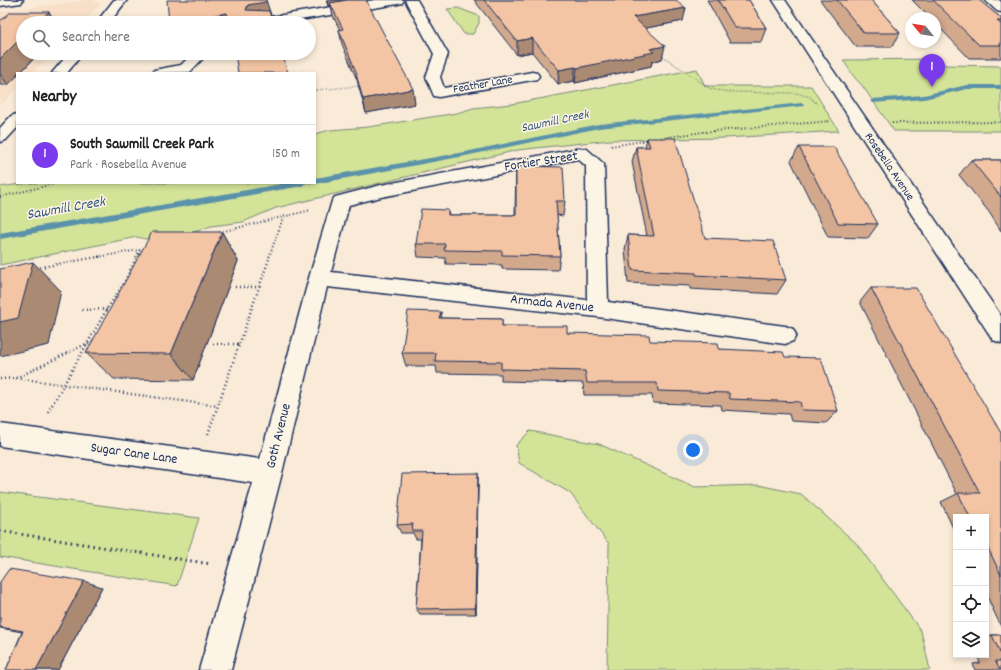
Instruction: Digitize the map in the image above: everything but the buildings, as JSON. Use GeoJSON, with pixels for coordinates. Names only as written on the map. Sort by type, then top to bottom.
{"type":"FeatureCollection","features":[{"type":"Feature","properties":{"kind":"street"},"geometry":{"type":"LineString","coordinates":[[0,2],[16,0]]}},
{"type":"Feature","properties":{"kind":"street"},"geometry":{"type":"LineString","coordinates":[[108,16],[121,0]]}},
{"type":"Feature","properties":{"kind":"street"},"geometry":{"type":"LineString","coordinates":[[301,16],[398,0]]}},
{"type":"Feature","properties":{"kind":"street","name":"Feather Lane"},"geometry":{"type":"LineString","coordinates":[[411,0],[441,54],[433,77],[440,93],[532,76]]}},
{"type":"Feature","properties":{"kind":"street","name":"Rosebella Avenue"},"geometry":{"type":"LineString","coordinates":[[779,0],[1001,334]]}},
{"type":"Feature","properties":{"kind":"street"},"geometry":{"type":"LineString","coordinates":[[991,0],[1001,8]]}},
{"type":"Feature","properties":{"kind":"street"},"geometry":{"type":"LineString","coordinates":[[60,72],[70,60]]}},
{"type":"Feature","properties":{"kind":"street"},"geometry":{"type":"LineString","coordinates":[[166,72],[185,69],[194,60]]}},
{"type":"Feature","properties":{"kind":"street"},"geometry":{"type":"LineString","coordinates":[[0,137],[16,120]]}},
{"type":"Feature","properties":{"kind":"street","name":"Fortier Street"},"geometry":{"type":"LineString","coordinates":[[341,201],[381,191],[581,153],[595,164],[598,309]]}},
{"type":"Feature","properties":{"kind":"street","name":"Goth Avenue"},"geometry":{"type":"LineString","coordinates":[[215,670],[269,473],[319,278],[341,201]]}},
{"type":"Feature","properties":{"kind":"street","name":"Armada Avenue"},"geometry":{"type":"LineString","coordinates":[[319,278],[598,309],[785,335]]}},
{"type":"Feature","properties":{"kind":"street","name":"Sugar Cane Lane"},"geometry":{"type":"LineString","coordinates":[[0,435],[269,473]]}},
{"type":"Feature","properties":{"kind":"path"},"geometry":{"type":"LineString","coordinates":[[657,52],[711,90],[729,92],[796,93],[810,97],[818,106]]}},
{"type":"Feature","properties":{"kind":"path"},"geometry":{"type":"LineString","coordinates":[[826,115],[828,120]]}},
{"type":"Feature","properties":{"kind":"path"},"geometry":{"type":"LineString","coordinates":[[658,139],[703,132],[828,120],[860,124],[1001,122]]}},
{"type":"Feature","properties":{"kind":"path"},"geometry":{"type":"LineString","coordinates":[[581,153],[599,148],[651,140]]}},
{"type":"Feature","properties":{"kind":"path"},"geometry":{"type":"LineString","coordinates":[[0,197],[54,184]]}},
{"type":"Feature","properties":{"kind":"path"},"geometry":{"type":"LineString","coordinates":[[216,233],[283,218],[341,201]]}},
{"type":"Feature","properties":{"kind":"path"},"geometry":{"type":"LineString","coordinates":[[198,463],[283,218]]}},
{"type":"Feature","properties":{"kind":"path"},"geometry":{"type":"LineString","coordinates":[[31,269],[148,248]]}},
{"type":"Feature","properties":{"kind":"path"},"geometry":{"type":"LineString","coordinates":[[31,440],[106,309],[123,285],[140,250]]}},
{"type":"Feature","properties":{"kind":"path"},"geometry":{"type":"LineString","coordinates":[[123,285],[131,286]]}},
{"type":"Feature","properties":{"kind":"path"},"geometry":{"type":"LineString","coordinates":[[235,286],[259,287]]}},
{"type":"Feature","properties":{"kind":"path"},"geometry":{"type":"LineString","coordinates":[[82,310],[106,309]]}},
{"type":"Feature","properties":{"kind":"path"},"geometry":{"type":"LineString","coordinates":[[16,378],[86,344],[101,344]]}},
{"type":"Feature","properties":{"kind":"path"},"geometry":{"type":"LineString","coordinates":[[213,344],[239,344]]}},
{"type":"Feature","properties":{"kind":"path"},"geometry":{"type":"LineString","coordinates":[[0,379],[16,378],[218,406]]}},
{"type":"Feature","properties":{"kind":"path"},"geometry":{"type":"LineString","coordinates":[[0,531],[242,569]]}},
{"type":"Feature","properties":{"kind":"shaded area"},"geometry":{"type":"Polygon","coordinates":[[[84,0],[94,0],[100,5],[89,16],[16,16],[16,60],[45,60],[34,72],[16,72],[16,90],[0,106],[0,12],[84,0]]]}},
{"type":"Feature","properties":{"kind":"green space"},"geometry":{"type":"Polygon","coordinates":[[[458,8],[479,16],[479,23],[473,34],[464,34],[447,9],[458,8]]]}},
{"type":"Feature","properties":{"kind":"green space"},"geometry":{"type":"Polygon","coordinates":[[[940,59],[945,65],[1001,66],[1001,131],[894,131],[861,84],[853,76],[843,60],[940,59]]]}},
{"type":"Feature","properties":{"kind":"green space"},"geometry":{"type":"Polygon","coordinates":[[[697,69],[705,86],[811,86],[839,131],[726,138],[610,140],[518,150],[276,208],[243,222],[211,226],[183,236],[145,239],[137,237],[0,265],[0,187],[22,184],[316,184],[316,134],[330,130],[368,127],[457,113],[473,108],[512,104],[697,69]]]}},
{"type":"Feature","properties":{"kind":"green space"},"geometry":{"type":"Polygon","coordinates":[[[530,431],[599,444],[695,487],[758,485],[801,494],[856,543],[921,631],[930,670],[607,670],[609,544],[570,493],[519,463],[516,445],[530,431]]]}},
{"type":"Feature","properties":{"kind":"green space"},"geometry":{"type":"Polygon","coordinates":[[[0,492],[199,518],[177,586],[0,557],[0,492]]]}},
{"type":"Feature","properties":{"kind":"waterway","name":"Sawmill Creek"},"geometry":{"type":"LineString","coordinates":[[873,101],[924,97],[967,87],[1001,87]]}},
{"type":"Feature","properties":{"kind":"waterway","name":"Sawmill Creek"},"geometry":{"type":"LineString","coordinates":[[316,181],[465,154],[599,126],[802,105]]}},
{"type":"Feature","properties":{"kind":"waterway","name":"Sawmill Creek"},"geometry":{"type":"LineString","coordinates":[[0,236],[296,184]]}},
{"type":"Feature","properties":{"kind":"place","name":"South Sawmill Creek Park"},"geometry":{"type":"Point","coordinates":[932,87]}}]}
